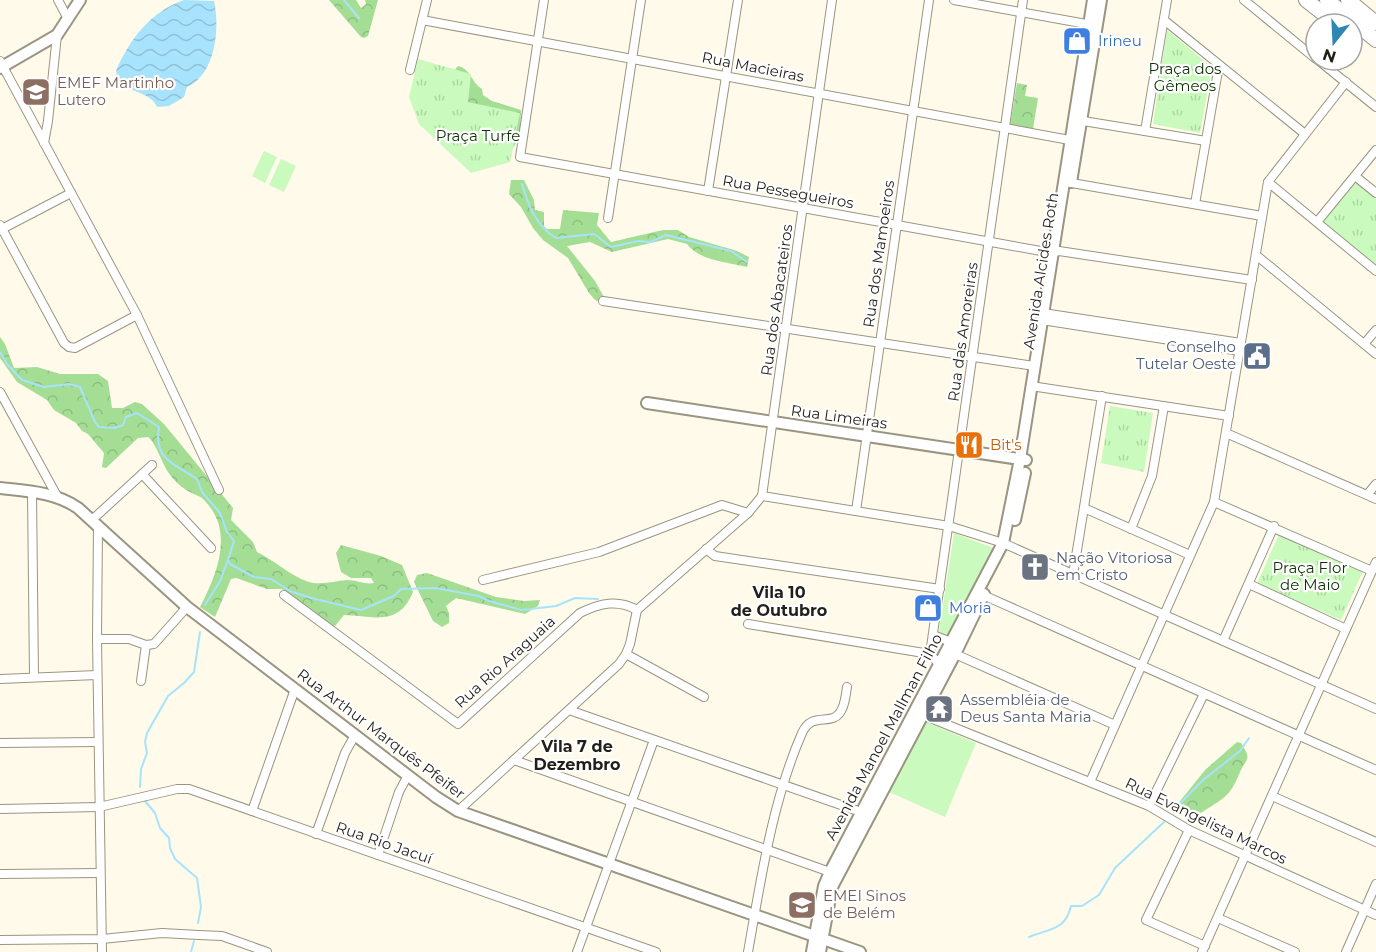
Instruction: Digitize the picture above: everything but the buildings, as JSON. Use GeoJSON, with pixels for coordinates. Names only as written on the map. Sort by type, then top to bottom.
{"type":"FeatureCollection","features":[{"type":"Feature","properties":{"kind":"highway"},"geometry":{"type":"LineString","coordinates":[[1306,0],[1321,12]]}},
{"type":"Feature","properties":{"kind":"highway"},"geometry":{"type":"LineString","coordinates":[[1327,0],[1376,40]]}},
{"type":"Feature","properties":{"kind":"highway"},"geometry":{"type":"LineString","coordinates":[[1348,0],[1376,23]]}},
{"type":"Feature","properties":{"kind":"street"},"geometry":{"type":"LineString","coordinates":[[58,0],[68,19]]}},
{"type":"Feature","properties":{"kind":"street"},"geometry":{"type":"LineString","coordinates":[[80,0],[57,35],[1,65],[136,315],[219,490]]}},
{"type":"Feature","properties":{"kind":"street"},"geometry":{"type":"LineString","coordinates":[[410,70],[427,0]]}},
{"type":"Feature","properties":{"kind":"street"},"geometry":{"type":"LineString","coordinates":[[538,42],[544,0]]}},
{"type":"Feature","properties":{"kind":"street"},"geometry":{"type":"LineString","coordinates":[[608,218],[640,0]]}},
{"type":"Feature","properties":{"kind":"street"},"geometry":{"type":"LineString","coordinates":[[708,191],[738,0]]}},
{"type":"Feature","properties":{"kind":"street","name":"Rua dos Abacateiros"},"geometry":{"type":"LineString","coordinates":[[762,496],[832,0]]}},
{"type":"Feature","properties":{"kind":"street","name":"Rua dos Mamoeiros"},"geometry":{"type":"LineString","coordinates":[[856,511],[929,0]]}},
{"type":"Feature","properties":{"kind":"street"},"geometry":{"type":"LineString","coordinates":[[954,0],[1093,25]]}},
{"type":"Feature","properties":{"kind":"street","name":"Rua das Amoreiras"},"geometry":{"type":"LineString","coordinates":[[930,654],[1023,0]]}},
{"type":"Feature","properties":{"kind":"street","name":"Avenida Alcides Roth"},"geometry":{"type":"LineString","coordinates":[[1093,0],[1093,25]]}},
{"type":"Feature","properties":{"kind":"street","name":"Avenida Alcides Roth"},"geometry":{"type":"LineString","coordinates":[[1006,545],[1023,460],[1093,25],[1101,0]]}},
{"type":"Feature","properties":{"kind":"street"},"geometry":{"type":"LineString","coordinates":[[1145,131],[1167,0]]}},
{"type":"Feature","properties":{"kind":"street"},"geometry":{"type":"LineString","coordinates":[[1244,0],[1304,48]]}},
{"type":"Feature","properties":{"kind":"street","name":"Rua Macieiras"},"geometry":{"type":"LineString","coordinates":[[422,20],[1074,141]]}},
{"type":"Feature","properties":{"kind":"street"},"geometry":{"type":"LineString","coordinates":[[1164,20],[1305,134]]}},
{"type":"Feature","properties":{"kind":"street"},"geometry":{"type":"LineString","coordinates":[[44,143],[57,35]]}},
{"type":"Feature","properties":{"kind":"street","name":"Rua Pessegueiros"},"geometry":{"type":"LineString","coordinates":[[538,42],[520,157],[990,242],[1252,279]]}},
{"type":"Feature","properties":{"kind":"street"},"geometry":{"type":"LineString","coordinates":[[1195,204],[1219,65]]}},
{"type":"Feature","properties":{"kind":"street"},"geometry":{"type":"LineString","coordinates":[[1333,72],[1376,107]]}},
{"type":"Feature","properties":{"kind":"street"},"geometry":{"type":"LineString","coordinates":[[1090,782],[1214,502],[1268,182],[1346,82]]}},
{"type":"Feature","properties":{"kind":"street"},"geometry":{"type":"LineString","coordinates":[[1077,120],[1206,141]]}},
{"type":"Feature","properties":{"kind":"street"},"geometry":{"type":"LineString","coordinates":[[1317,222],[1376,150]]}},
{"type":"Feature","properties":{"kind":"street"},"geometry":{"type":"LineString","coordinates":[[1355,176],[1376,193]]}},
{"type":"Feature","properties":{"kind":"street"},"geometry":{"type":"LineString","coordinates":[[1067,182],[1263,216]]}},
{"type":"Feature","properties":{"kind":"street"},"geometry":{"type":"LineString","coordinates":[[1268,182],[1376,271]]}},
{"type":"Feature","properties":{"kind":"street"},"geometry":{"type":"LineString","coordinates":[[71,193],[1,228],[64,343],[69,347],[75,348],[136,315]]}},
{"type":"Feature","properties":{"kind":"street"},"geometry":{"type":"LineString","coordinates":[[1256,255],[1376,354]]}},
{"type":"Feature","properties":{"kind":"street"},"geometry":{"type":"LineString","coordinates":[[603,302],[1034,366]]}},
{"type":"Feature","properties":{"kind":"street"},"geometry":{"type":"LineString","coordinates":[[1045,317],[1240,347]]}},
{"type":"Feature","properties":{"kind":"street","name":"Avenida Alcides Roth"},"geometry":{"type":"LineString","coordinates":[[1034,386],[1034,366],[1045,317]]}},
{"type":"Feature","properties":{"kind":"street"},"geometry":{"type":"LineString","coordinates":[[1364,344],[1376,330]]}},
{"type":"Feature","properties":{"kind":"street"},"geometry":{"type":"LineString","coordinates":[[1034,386],[1229,416]]}},
{"type":"Feature","properties":{"kind":"street"},"geometry":{"type":"LineString","coordinates":[[0,392],[57,496]]}},
{"type":"Feature","properties":{"kind":"street"},"geometry":{"type":"LineString","coordinates":[[1074,575],[1102,396]]}},
{"type":"Feature","properties":{"kind":"street","name":"Rua Limeiras"},"geometry":{"type":"LineString","coordinates":[[646,404],[1023,460]]}},
{"type":"Feature","properties":{"kind":"street"},"geometry":{"type":"LineString","coordinates":[[1131,529],[1152,476],[1164,406]]}},
{"type":"Feature","properties":{"kind":"street"},"geometry":{"type":"LineString","coordinates":[[1226,433],[1376,500]]}},
{"type":"Feature","properties":{"kind":"street"},"geometry":{"type":"LineString","coordinates":[[102,952],[95,522],[152,465]]}},
{"type":"Feature","properties":{"kind":"street"},"geometry":{"type":"LineString","coordinates":[[142,474],[211,548]]}},
{"type":"Feature","properties":{"kind":"street"},"geometry":{"type":"LineString","coordinates":[[1367,495],[1376,484]]}},
{"type":"Feature","properties":{"kind":"street","name":"Rua Arthur Marquês Pfeifer"},"geometry":{"type":"LineString","coordinates":[[0,488],[57,496],[71,503],[95,522],[187,607],[458,811],[860,952]]}},
{"type":"Feature","properties":{"kind":"street"},"geometry":{"type":"LineString","coordinates":[[32,492],[34,678]]}},
{"type":"Feature","properties":{"kind":"street"},"geometry":{"type":"LineString","coordinates":[[458,811],[619,664],[626,654],[637,610],[748,513],[762,496],[949,526],[1006,545],[1376,709]]}},
{"type":"Feature","properties":{"kind":"street"},"geometry":{"type":"LineString","coordinates":[[1214,502],[1274,526],[1372,571]]}},
{"type":"Feature","properties":{"kind":"street"},"geometry":{"type":"LineString","coordinates":[[483,580],[599,552],[722,505],[748,513]]}},
{"type":"Feature","properties":{"kind":"street"},"geometry":{"type":"LineString","coordinates":[[1084,508],[1190,555]]}},
{"type":"Feature","properties":{"kind":"street"},"geometry":{"type":"LineString","coordinates":[[1223,641],[1274,526]]}},
{"type":"Feature","properties":{"kind":"street","name":"Avenida Manoel Mallman Filho"},"geometry":{"type":"LineString","coordinates":[[820,952],[819,937],[824,886],[830,872],[943,666],[955,654],[1006,545]]}},
{"type":"Feature","properties":{"kind":"street","name":"Avenida Manoel Mallman Filho"},"geometry":{"type":"LineString","coordinates":[[812,952],[819,937],[832,887],[923,715],[951,642],[1006,545]]}},
{"type":"Feature","properties":{"kind":"street"},"geometry":{"type":"LineString","coordinates":[[706,549],[715,556],[940,589]]}},
{"type":"Feature","properties":{"kind":"street"},"geometry":{"type":"LineString","coordinates":[[1189,830],[1146,920],[1204,949],[1376,562]]}},
{"type":"Feature","properties":{"kind":"street"},"geometry":{"type":"LineString","coordinates":[[1249,584],[1346,629]]}},
{"type":"Feature","properties":{"kind":"street","name":"Rua Rio Araguaia"},"geometry":{"type":"LineString","coordinates":[[284,595],[458,724],[580,613],[617,602],[627,604],[637,610]]}},
{"type":"Feature","properties":{"kind":"street"},"geometry":{"type":"LineString","coordinates":[[983,595],[1376,770]]}},
{"type":"Feature","properties":{"kind":"street"},"geometry":{"type":"LineString","coordinates":[[97,639],[129,639],[146,645],[154,644],[187,607]]}},
{"type":"Feature","properties":{"kind":"street"},"geometry":{"type":"LineString","coordinates":[[748,624],[930,654],[943,666]]}},
{"type":"Feature","properties":{"kind":"street"},"geometry":{"type":"LineString","coordinates":[[933,635],[951,642]]}},
{"type":"Feature","properties":{"kind":"street"},"geometry":{"type":"LineString","coordinates":[[141,681],[146,645]]}},
{"type":"Feature","properties":{"kind":"street"},"geometry":{"type":"LineString","coordinates":[[626,654],[704,697]]}},
{"type":"Feature","properties":{"kind":"street"},"geometry":{"type":"LineString","coordinates":[[955,654],[1115,725]]}},
{"type":"Feature","properties":{"kind":"street"},"geometry":{"type":"LineString","coordinates":[[0,679],[97,675]]}},
{"type":"Feature","properties":{"kind":"street"},"geometry":{"type":"LineString","coordinates":[[748,952],[766,849],[801,735],[807,724],[813,720],[830,719],[838,715],[848,687]]}},
{"type":"Feature","properties":{"kind":"street"},"geometry":{"type":"LineString","coordinates":[[252,811],[295,689]]}},
{"type":"Feature","properties":{"kind":"street"},"geometry":{"type":"LineString","coordinates":[[1149,806],[1204,693]]}},
{"type":"Feature","properties":{"kind":"street"},"geometry":{"type":"LineString","coordinates":[[569,710],[861,813]]}},
{"type":"Feature","properties":{"kind":"street","name":"Rua Evangelista Marcos"},"geometry":{"type":"LineString","coordinates":[[923,715],[1149,806],[1189,830],[1245,857],[1376,915]]}},
{"type":"Feature","properties":{"kind":"street"},"geometry":{"type":"LineString","coordinates":[[316,834],[345,753],[355,735]]}},
{"type":"Feature","properties":{"kind":"street"},"geometry":{"type":"LineString","coordinates":[[577,952],[654,740]]}},
{"type":"Feature","properties":{"kind":"street"},"geometry":{"type":"LineString","coordinates":[[0,743],[98,742]]}},
{"type":"Feature","properties":{"kind":"street"},"geometry":{"type":"LineString","coordinates":[[514,760],[830,872]]}},
{"type":"Feature","properties":{"kind":"street"},"geometry":{"type":"LineString","coordinates":[[378,855],[399,792],[408,775]]}},
{"type":"Feature","properties":{"kind":"street","name":"Rua Rio Jacuí"},"geometry":{"type":"LineString","coordinates":[[0,809],[99,807],[177,789],[189,789],[656,952]]}},
{"type":"Feature","properties":{"kind":"street"},"geometry":{"type":"LineString","coordinates":[[1272,796],[1376,842]]}},
{"type":"Feature","properties":{"kind":"street"},"geometry":{"type":"LineString","coordinates":[[0,874],[100,873]]}},
{"type":"Feature","properties":{"kind":"street"},"geometry":{"type":"LineString","coordinates":[[1346,952],[1376,884]]}},
{"type":"Feature","properties":{"kind":"street"},"geometry":{"type":"LineString","coordinates":[[1218,918],[1276,948],[1295,952]]}},
{"type":"Feature","properties":{"kind":"street"},"geometry":{"type":"LineString","coordinates":[[0,940],[102,939],[162,933],[222,936],[267,952]]}},
{"type":"Feature","properties":{"kind":"green space"},"geometry":{"type":"Polygon","coordinates":[[[329,0],[356,0],[361,8],[366,4],[365,0],[378,0],[368,36],[361,37],[329,0]]]}},
{"type":"Feature","properties":{"kind":"green space","name":"Praça dos Gêmeos"},"geometry":{"type":"Polygon","coordinates":[[[1167,30],[1212,67],[1200,133],[1153,124],[1167,30]]]}},
{"type":"Feature","properties":{"kind":"green space","name":"Praça Turfe"},"geometry":{"type":"Polygon","coordinates":[[[418,59],[471,74],[468,102],[520,113],[510,162],[471,173],[419,124],[409,97],[418,59]]]}},
{"type":"Feature","properties":{"kind":"green space"},"geometry":{"type":"Polygon","coordinates":[[[458,66],[468,73],[482,89],[483,95],[492,101],[521,110],[520,131],[516,143],[502,157],[453,85],[454,71],[458,66]]]}},
{"type":"Feature","properties":{"kind":"green space"},"geometry":{"type":"Polygon","coordinates":[[[1017,83],[1027,85],[1025,96],[1038,98],[1033,129],[1010,126],[1017,83]]]}},
{"type":"Feature","properties":{"kind":"green space"},"geometry":{"type":"Polygon","coordinates":[[[264,151],[277,157],[265,183],[252,176],[264,151]]]}},
{"type":"Feature","properties":{"kind":"green space"},"geometry":{"type":"Polygon","coordinates":[[[281,159],[296,166],[284,192],[269,185],[281,159]]]}},
{"type":"Feature","properties":{"kind":"green space"},"geometry":{"type":"Polygon","coordinates":[[[511,180],[524,180],[534,200],[535,210],[544,212],[544,226],[547,229],[560,229],[563,210],[599,213],[597,225],[611,242],[663,230],[678,230],[689,237],[737,251],[749,257],[747,267],[706,257],[692,250],[687,244],[668,239],[612,252],[590,242],[567,246],[595,281],[604,297],[600,302],[589,293],[568,258],[543,240],[533,228],[521,207],[509,194],[511,180]]]}},
{"type":"Feature","properties":{"kind":"green space"},"geometry":{"type":"Polygon","coordinates":[[[1357,181],[1376,197],[1376,267],[1322,223],[1357,181]]]}},
{"type":"Feature","properties":{"kind":"green space"},"geometry":{"type":"Polygon","coordinates":[[[0,337],[14,368],[37,367],[60,374],[98,374],[108,381],[112,408],[123,408],[135,402],[142,404],[164,424],[233,508],[231,520],[253,542],[257,552],[300,578],[314,583],[347,580],[374,583],[371,578],[351,578],[341,572],[336,553],[341,545],[381,556],[402,565],[413,592],[407,603],[393,615],[384,617],[344,615],[335,626],[282,589],[267,589],[236,578],[231,579],[215,617],[200,607],[212,581],[220,553],[219,525],[213,512],[203,499],[186,490],[173,478],[148,437],[138,438],[106,468],[102,467],[104,453],[88,434],[82,431],[76,423],[54,410],[47,400],[17,382],[0,358],[0,337]]]}},
{"type":"Feature","properties":{"kind":"green space"},"geometry":{"type":"Polygon","coordinates":[[[1110,406],[1153,413],[1144,472],[1101,463],[1110,406]]]}},
{"type":"Feature","properties":{"kind":"green space"},"geometry":{"type":"Polygon","coordinates":[[[954,533],[996,549],[950,635],[944,635],[939,631],[954,533]]]}},
{"type":"Feature","properties":{"kind":"green space","name":"Praça Flor de Maio"},"geometry":{"type":"Polygon","coordinates":[[[1279,534],[1363,571],[1341,620],[1257,584],[1279,534]]]}},
{"type":"Feature","properties":{"kind":"green space"},"geometry":{"type":"Polygon","coordinates":[[[427,573],[496,597],[524,601],[540,600],[538,606],[525,614],[456,598],[446,606],[449,623],[442,627],[433,621],[414,582],[417,575],[427,573]]]}},
{"type":"Feature","properties":{"kind":"green space"},"geometry":{"type":"Polygon","coordinates":[[[926,722],[976,743],[945,817],[889,792],[926,722]]]}},
{"type":"Feature","properties":{"kind":"green space"},"geometry":{"type":"Polygon","coordinates":[[[1237,742],[1241,743],[1247,758],[1229,793],[1201,813],[1180,812],[1177,805],[1205,770],[1237,742]]]}},
{"type":"Feature","properties":{"kind":"water"},"geometry":{"type":"Polygon","coordinates":[[[184,0],[214,1],[216,37],[214,49],[204,72],[197,81],[187,87],[184,97],[169,106],[157,107],[146,96],[119,84],[116,71],[127,48],[142,28],[161,11],[184,0]]]}},
{"type":"Feature","properties":{"kind":"waterway"},"geometry":{"type":"LineString","coordinates":[[344,0],[359,18]]}},
{"type":"Feature","properties":{"kind":"waterway"},"geometry":{"type":"LineString","coordinates":[[522,184],[538,221],[556,238],[594,234],[611,247],[638,241],[650,242],[666,235],[731,251],[747,262]]}},
{"type":"Feature","properties":{"kind":"waterway"},"geometry":{"type":"LineString","coordinates":[[0,352],[7,364],[22,380],[44,387],[69,384],[80,387],[99,427],[114,428],[123,425],[126,417],[137,413],[159,427],[159,447],[163,454],[174,465],[197,479],[202,492],[220,513],[227,532],[234,541],[228,560],[230,564],[254,577],[271,579],[290,591],[311,598],[361,610],[394,596],[401,589],[435,588],[479,596],[522,610],[556,606],[575,598],[598,599]]}},
{"type":"Feature","properties":{"kind":"waterway"},"geometry":{"type":"LineString","coordinates":[[205,605],[220,581],[228,560]]}},
{"type":"Feature","properties":{"kind":"waterway"},"geometry":{"type":"LineString","coordinates":[[140,787],[141,769],[147,753],[145,742],[147,733],[168,696],[194,672],[200,632]]}},
{"type":"Feature","properties":{"kind":"waterway"},"geometry":{"type":"LineString","coordinates":[[1174,810],[1203,780],[1240,751],[1249,738]]}},
{"type":"Feature","properties":{"kind":"waterway"},"geometry":{"type":"LineString","coordinates":[[145,801],[155,813],[160,828],[169,838],[175,859],[197,878],[201,907],[198,923]]}},
{"type":"Feature","properties":{"kind":"waterway"},"geometry":{"type":"LineString","coordinates":[[1029,937],[1056,927],[1065,920],[1071,906],[1082,906],[1099,895],[1115,868],[1164,822]]}},
{"type":"Feature","properties":{"kind":"waterway"},"geometry":{"type":"LineString","coordinates":[[191,952],[194,941]]}},
{"type":"Feature","properties":{"kind":"place","name":"Irineu"},"geometry":{"type":"Point","coordinates":[1077,41]}},
{"type":"Feature","properties":{"kind":"place","name":"EMEF Martinho Lutero"},"geometry":{"type":"Point","coordinates":[36,92]}},
{"type":"Feature","properties":{"kind":"place","name":"Conselho Tutelar Oeste"},"geometry":{"type":"Point","coordinates":[1257,356]}},
{"type":"Feature","properties":{"kind":"place","name":"Bit's"},"geometry":{"type":"Point","coordinates":[969,445]}},
{"type":"Feature","properties":{"kind":"place","name":"Nação Vitoriosa em Cristo"},"geometry":{"type":"Point","coordinates":[1035,567]}},
{"type":"Feature","properties":{"kind":"place","name":"Moria"},"geometry":{"type":"Point","coordinates":[928,608]}},
{"type":"Feature","properties":{"kind":"place","name":"Assembléia de Deus Santa Maria"},"geometry":{"type":"Point","coordinates":[939,709]}},
{"type":"Feature","properties":{"kind":"place","name":"EMEI Sinos de Belém"},"geometry":{"type":"Point","coordinates":[802,905]}},
{"type":"Feature","properties":{"kind":"district","name":"Vila 10 de Outubro"},"geometry":{"type":"Point","coordinates":[779,601]}},
{"type":"Feature","properties":{"kind":"district","name":"Vila 7 de Dezembro"},"geometry":{"type":"Point","coordinates":[577,755]}}]}
